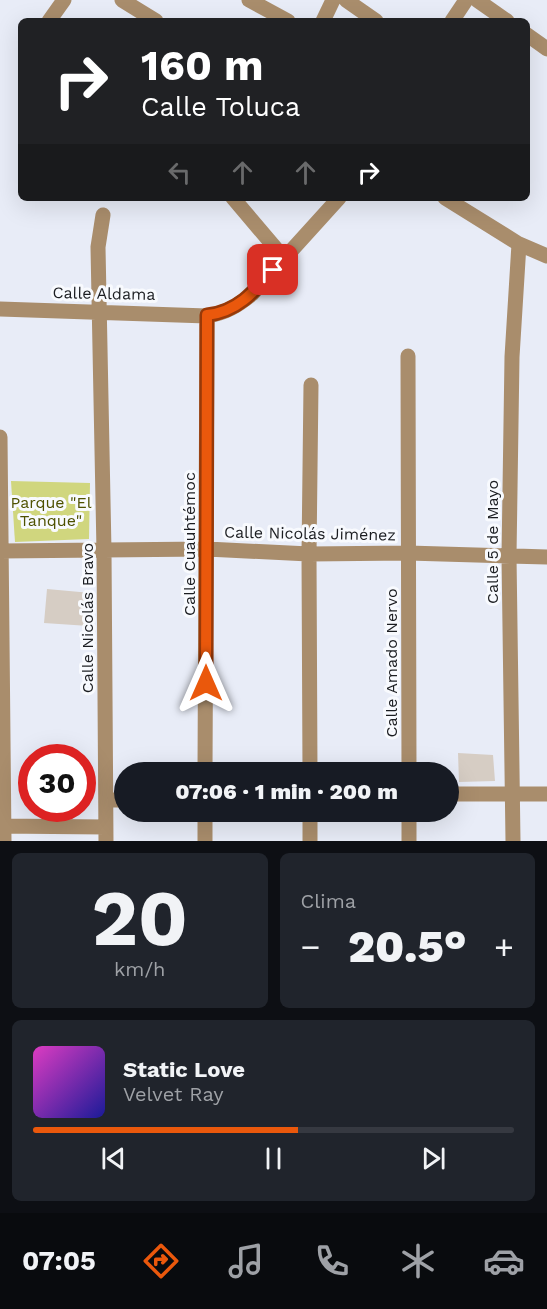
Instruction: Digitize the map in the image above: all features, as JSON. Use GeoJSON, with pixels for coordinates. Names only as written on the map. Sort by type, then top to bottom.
{"type":"FeatureCollection","features":[{"type":"Feature","properties":{"kind":"street"},"geometry":{"type":"LineString","coordinates":[[51,18],[64,0]]}},
{"type":"Feature","properties":{"kind":"street"},"geometry":{"type":"LineString","coordinates":[[122,0],[151,18]]}},
{"type":"Feature","properties":{"kind":"street"},"geometry":{"type":"LineString","coordinates":[[249,0],[282,18]]}},
{"type":"Feature","properties":{"kind":"street"},"geometry":{"type":"LineString","coordinates":[[325,18],[333,0]]}},
{"type":"Feature","properties":{"kind":"street"},"geometry":{"type":"LineString","coordinates":[[346,0],[372,18]]}},
{"type":"Feature","properties":{"kind":"street"},"geometry":{"type":"LineString","coordinates":[[454,18],[466,0]]}},
{"type":"Feature","properties":{"kind":"street"},"geometry":{"type":"LineString","coordinates":[[477,0],[503,18]]}},
{"type":"Feature","properties":{"kind":"street"},"geometry":{"type":"LineString","coordinates":[[530,37],[547,49]]}},
{"type":"Feature","properties":{"kind":"street"},"geometry":{"type":"LineString","coordinates":[[236,201],[284,258]]}},
{"type":"Feature","properties":{"kind":"street","name":"Calle Aldama"},"geometry":{"type":"LineString","coordinates":[[0,309],[221,314],[236,307],[252,294],[336,201]]}},
{"type":"Feature","properties":{"kind":"street"},"geometry":{"type":"LineString","coordinates":[[450,201],[519,244],[547,256]]}},
{"type":"Feature","properties":{"kind":"street","name":"Calle Nicolás Bravo"},"geometry":{"type":"LineString","coordinates":[[103,215],[99,236],[99,311],[106,834]]}},
{"type":"Feature","properties":{"kind":"street","name":"Calle 5 de Mayo"},"geometry":{"type":"LineString","coordinates":[[513,841],[509,556],[512,357],[519,244]]}},
{"type":"Feature","properties":{"kind":"street","name":"Calle Cuauhtémoc"},"geometry":{"type":"LineString","coordinates":[[205,762],[207,315]]}},
{"type":"Feature","properties":{"kind":"street","name":"Calle Amado Nervo"},"geometry":{"type":"LineString","coordinates":[[408,356],[409,762]]}},
{"type":"Feature","properties":{"kind":"street"},"geometry":{"type":"LineString","coordinates":[[310,762],[311,385]]}},
{"type":"Feature","properties":{"kind":"street"},"geometry":{"type":"LineString","coordinates":[[0,437],[3,831],[106,834]]}},
{"type":"Feature","properties":{"kind":"street","name":"Calle Nicolás Jiménez"},"geometry":{"type":"LineString","coordinates":[[1,551],[207,549],[309,554],[408,553],[547,556]]}},
{"type":"Feature","properties":{"kind":"street"},"geometry":{"type":"LineString","coordinates":[[459,794],[547,794]]}},
{"type":"Feature","properties":{"kind":"street"},"geometry":{"type":"LineString","coordinates":[[106,800],[114,800]]}},
{"type":"Feature","properties":{"kind":"street"},"geometry":{"type":"LineString","coordinates":[[205,822],[205,841]]}},
{"type":"Feature","properties":{"kind":"street"},"geometry":{"type":"LineString","coordinates":[[310,822],[310,841]]}},
{"type":"Feature","properties":{"kind":"street"},"geometry":{"type":"LineString","coordinates":[[409,822],[410,841]]}},
{"type":"Feature","properties":{"kind":"green space","name":"Parque \"El Tanque\""},"geometry":{"type":"Polygon","coordinates":[[[11,481],[90,483],[89,539],[15,542],[11,481]]]}},
{"type":"Feature","properties":{"kind":"building"},"geometry":{"type":"Polygon","coordinates":[[[47,589],[91,593],[89,626],[44,623],[47,589]]]}},
{"type":"Feature","properties":{"kind":"building"},"geometry":{"type":"Polygon","coordinates":[[[458,753],[493,755],[495,781],[459,782],[458,753]]]}},
{"type":"Feature","properties":{"kind":"route"},"geometry":{"type":"LineString","coordinates":[[206,683],[207,315],[221,314],[236,307],[252,294],[273,270]]}}]}
